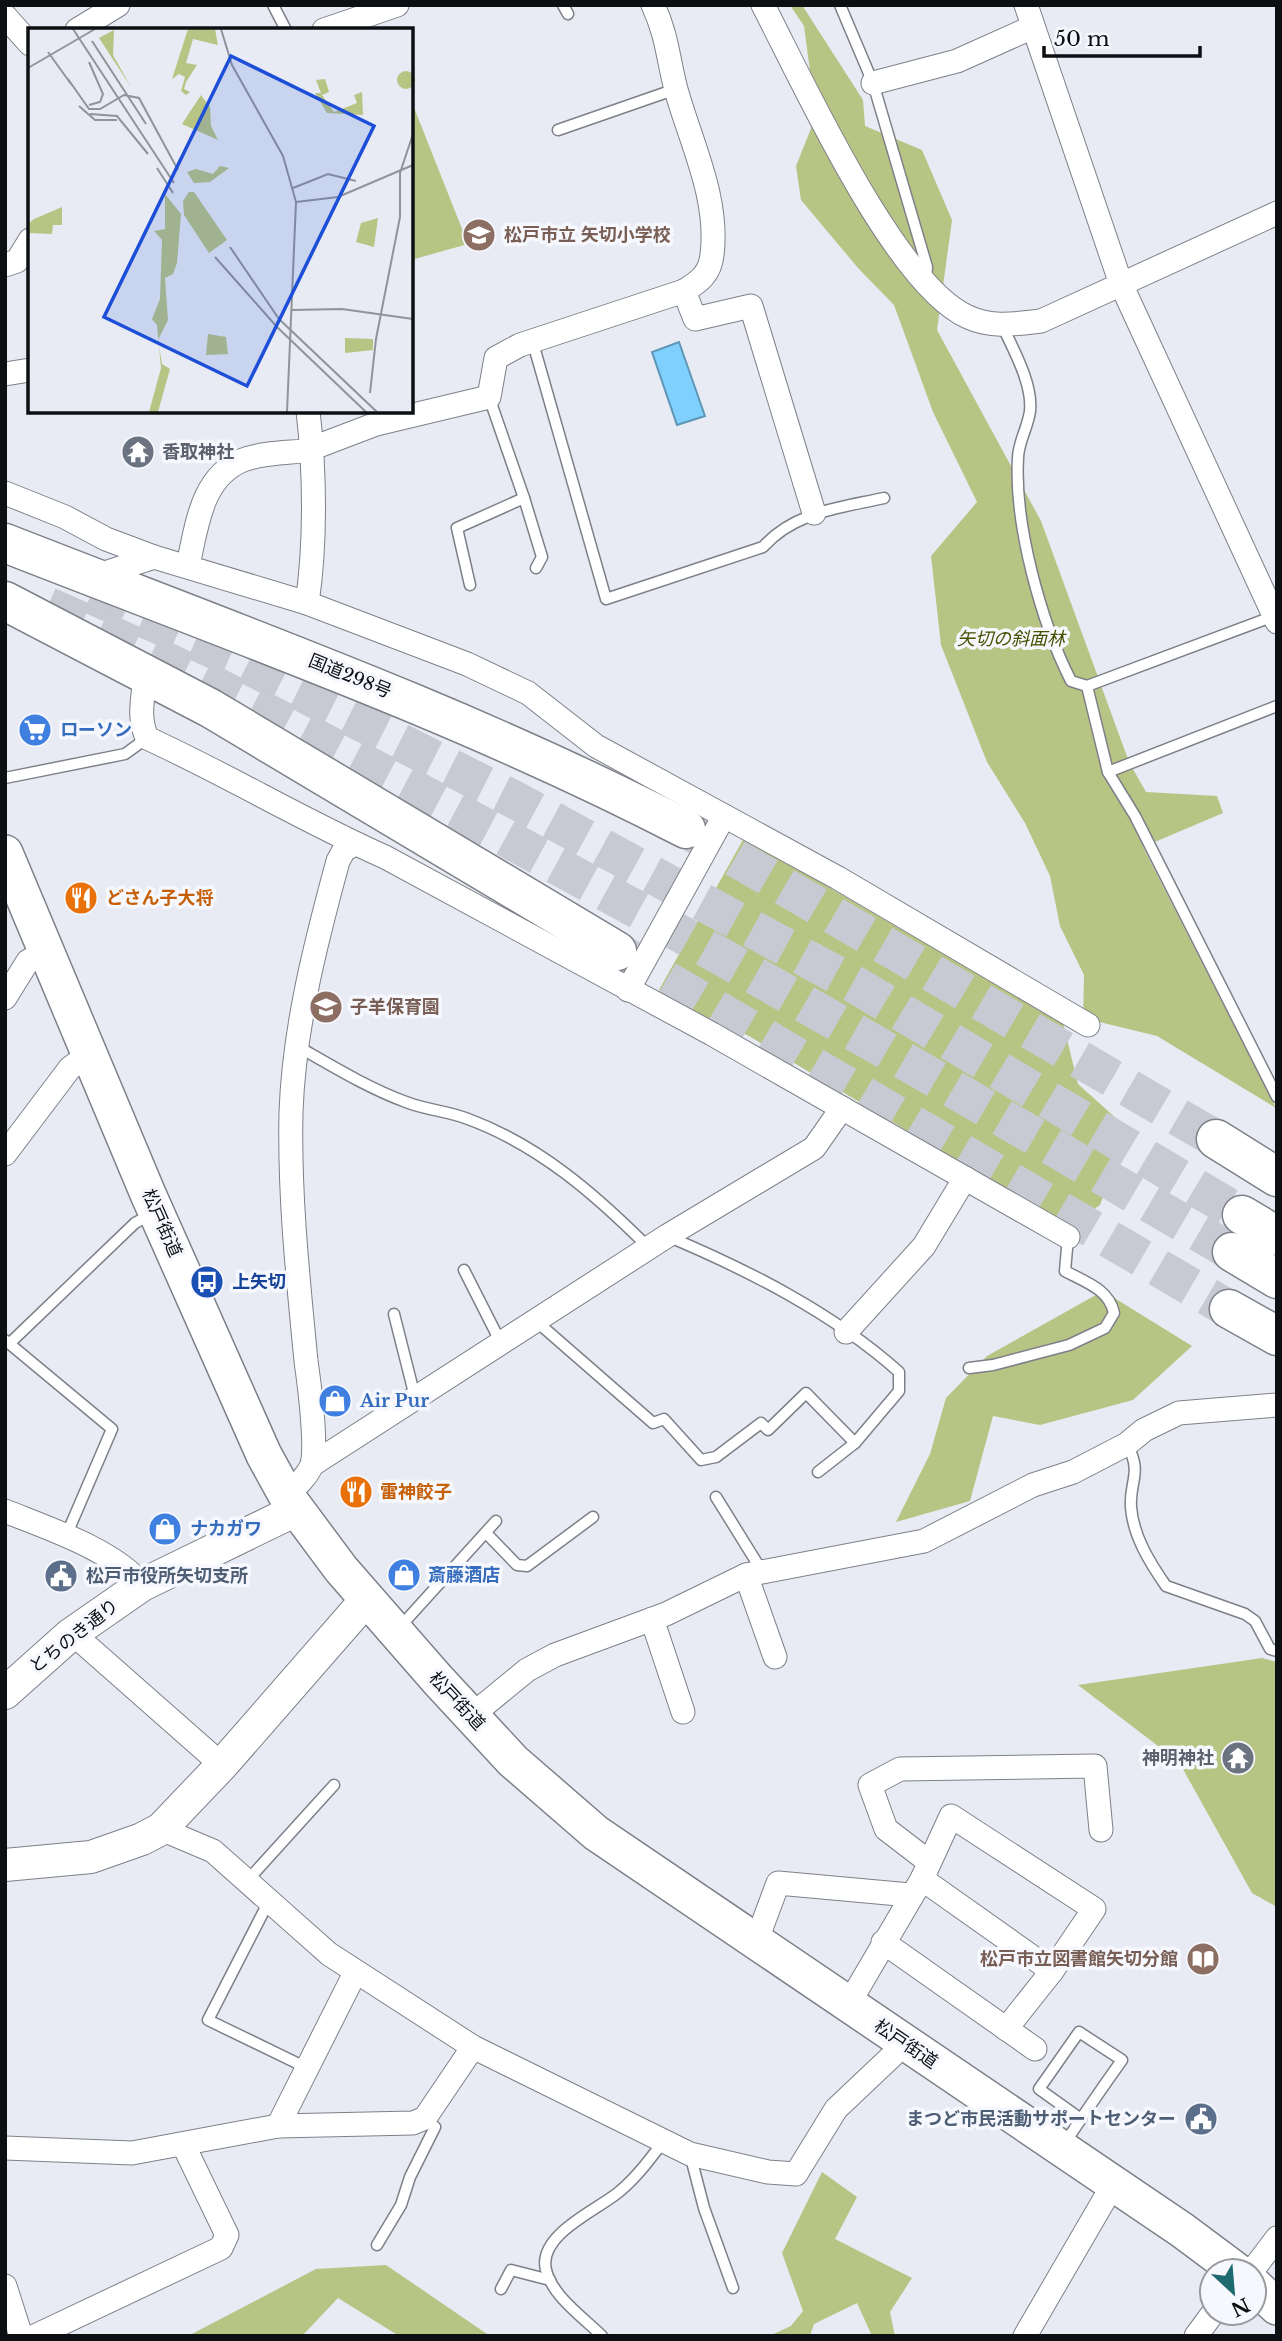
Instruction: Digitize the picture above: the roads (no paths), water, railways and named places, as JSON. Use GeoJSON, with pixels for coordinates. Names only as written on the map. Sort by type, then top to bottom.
{"type":"FeatureCollection","features":[{"type":"Feature","properties":{"kind":"highway","name":"国道298号"},"geometry":{"type":"LineString","coordinates":[[5,543],[302,656],[493,735],[587,778],[685,829]]}},
{"type":"Feature","properties":{"kind":"highway"},"geometry":{"type":"LineString","coordinates":[[5,601],[210,708],[617,951]]}},
{"type":"Feature","properties":{"kind":"highway"},"geometry":{"type":"LineString","coordinates":[[1216,1139],[1277,1177]]}},
{"type":"Feature","properties":{"kind":"highway"},"geometry":{"type":"LineString","coordinates":[[1242,1215],[1277,1236]]}},
{"type":"Feature","properties":{"kind":"highway"},"geometry":{"type":"LineString","coordinates":[[1231,1252],[1277,1279]]}},
{"type":"Feature","properties":{"kind":"highway"},"geometry":{"type":"LineString","coordinates":[[1229,1309],[1273,1334]]}},
{"type":"Feature","properties":{"kind":"main road","name":"松戸街道"},"geometry":{"type":"LineString","coordinates":[[5,853],[250,1424],[291,1502],[366,1600],[531,1778],[596,1833],[1114,2183],[1217,2257]]}},
{"type":"Feature","properties":{"kind":"street"},"geometry":{"type":"LineString","coordinates":[[79,28],[117,5]]}},
{"type":"Feature","properties":{"kind":"street"},"geometry":{"type":"LineString","coordinates":[[330,28],[397,5]]}},
{"type":"Feature","properties":{"kind":"street"},"geometry":{"type":"LineString","coordinates":[[188,565],[204,499],[223,472],[245,460],[313,449],[376,424],[489,397],[496,358],[520,345],[533,343],[684,291],[702,280],[712,254],[708,187],[676,89],[670,50],[653,5]]}},
{"type":"Feature","properties":{"kind":"street"},"geometry":{"type":"LineString","coordinates":[[763,5],[837,147],[904,260],[936,297],[968,317],[1002,325],[1041,321],[1277,213]]}},
{"type":"Feature","properties":{"kind":"street"},"geometry":{"type":"LineString","coordinates":[[1026,5],[1121,284],[1275,619]]}},
{"type":"Feature","properties":{"kind":"street"},"geometry":{"type":"LineString","coordinates":[[873,83],[957,61],[1034,27]]}},
{"type":"Feature","properties":{"kind":"street"},"geometry":{"type":"LineString","coordinates":[[5,265],[17,261],[28,243]]}},
{"type":"Feature","properties":{"kind":"street"},"geometry":{"type":"LineString","coordinates":[[684,291],[695,319],[751,306],[814,513]]}},
{"type":"Feature","properties":{"kind":"street"},"geometry":{"type":"LineString","coordinates":[[5,374],[28,370]]}},
{"type":"Feature","properties":{"kind":"street"},"geometry":{"type":"LineString","coordinates":[[307,603],[312,570],[313,449],[308,413]]}},
{"type":"Feature","properties":{"kind":"street"},"geometry":{"type":"LineString","coordinates":[[5,493],[154,557],[188,565],[307,603],[467,664],[528,693],[596,746],[724,816],[1088,1025]]}},
{"type":"Feature","properties":{"kind":"street"},"geometry":{"type":"LineString","coordinates":[[93,577],[154,557]]}},
{"type":"Feature","properties":{"kind":"street"},"geometry":{"type":"LineString","coordinates":[[145,673],[143,701],[139,712],[146,738],[208,766],[628,990],[1068,1237]]}},
{"type":"Feature","properties":{"kind":"street"},"geometry":{"type":"LineString","coordinates":[[628,990],[724,816]]}},
{"type":"Feature","properties":{"kind":"street"},"geometry":{"type":"LineString","coordinates":[[313,1464],[311,1408],[293,1233],[291,1109],[297,1046],[310,974],[338,861],[344,850],[355,844]]}},
{"type":"Feature","properties":{"kind":"street"},"geometry":{"type":"LineString","coordinates":[[5,998],[28,961],[46,952]]}},
{"type":"Feature","properties":{"kind":"street"},"geometry":{"type":"LineString","coordinates":[[5,1154],[70,1068],[90,1054]]}},
{"type":"Feature","properties":{"kind":"street"},"geometry":{"type":"LineString","coordinates":[[291,1502],[313,1464],[658,1242],[814,1148],[842,1108]]}},
{"type":"Feature","properties":{"kind":"street"},"geometry":{"type":"LineString","coordinates":[[846,1332],[924,1246],[965,1178]]}},
{"type":"Feature","properties":{"kind":"street"},"geometry":{"type":"LineString","coordinates":[[471,1716],[527,1670],[555,1656],[652,1619],[754,1573],[898,1549],[924,1541],[1001,1500],[1073,1472],[1127,1444],[1143,1430],[1179,1413],[1277,1405]]}},
{"type":"Feature","properties":{"kind":"street","name":"とちのき通り"},"geometry":{"type":"LineString","coordinates":[[5,1692],[70,1635],[142,1585],[291,1502]]}},
{"type":"Feature","properties":{"kind":"street"},"geometry":{"type":"LineString","coordinates":[[5,1511],[66,1536],[131,1572],[142,1585]]}},
{"type":"Feature","properties":{"kind":"street"},"geometry":{"type":"LineString","coordinates":[[754,1573],[775,1657]]}},
{"type":"Feature","properties":{"kind":"street"},"geometry":{"type":"LineString","coordinates":[[5,1865],[91,1857],[142,1839],[161,1829],[222,1765],[366,1600]]}},
{"type":"Feature","properties":{"kind":"street"},"geometry":{"type":"LineString","coordinates":[[652,1619],[682,1712]]}},
{"type":"Feature","properties":{"kind":"street"},"geometry":{"type":"LineString","coordinates":[[70,1635],[79,1639],[222,1765]]}},
{"type":"Feature","properties":{"kind":"street"},"geometry":{"type":"LineString","coordinates":[[1052,1971],[920,1879],[886,1829],[870,1785],[900,1769],[1095,1766],[1101,1830]]}},
{"type":"Feature","properties":{"kind":"street"},"geometry":{"type":"LineString","coordinates":[[848,2005],[920,1879],[951,1816],[1094,1909],[1052,1971],[1006,2029]]}},
{"type":"Feature","properties":{"kind":"street"},"geometry":{"type":"LineString","coordinates":[[161,1829],[213,1851],[355,1973],[452,2030],[473,2047],[690,2154],[768,2172],[796,2174],[836,2109],[892,2056],[902,2041]]}},
{"type":"Feature","properties":{"kind":"street"},"geometry":{"type":"LineString","coordinates":[[756,1942],[778,1883],[920,1879]]}},
{"type":"Feature","properties":{"kind":"street"},"geometry":{"type":"LineString","coordinates":[[883,1942],[1035,2049]]}},
{"type":"Feature","properties":{"kind":"street"},"geometry":{"type":"LineString","coordinates":[[278,2126],[305,2067],[355,1973]]}},
{"type":"Feature","properties":{"kind":"street"},"geometry":{"type":"LineString","coordinates":[[5,2147],[132,2153],[278,2126],[413,2123],[425,2118],[473,2047]]}},
{"type":"Feature","properties":{"kind":"street"},"geometry":{"type":"LineString","coordinates":[[35,2336],[222,2248],[227,2235],[183,2144]]}},
{"type":"Feature","properties":{"kind":"street"},"geometry":{"type":"LineString","coordinates":[[1025,2336],[1114,2183]]}},
{"type":"Feature","properties":{"kind":"street"},"geometry":{"type":"LineString","coordinates":[[1263,2257],[1277,2238]]}},
{"type":"Feature","properties":{"kind":"street"},"geometry":{"type":"LineString","coordinates":[[5,2286],[21,2336]]}},
{"type":"Feature","properties":{"kind":"lane"},"geometry":{"type":"LineString","coordinates":[[272,5],[285,28]]}},
{"type":"Feature","properties":{"kind":"lane"},"geometry":{"type":"LineString","coordinates":[[839,5],[873,83],[927,267],[926,285]]}},
{"type":"Feature","properties":{"kind":"lane"},"geometry":{"type":"LineString","coordinates":[[558,131],[676,89]]}},
{"type":"Feature","properties":{"kind":"lane"},"geometry":{"type":"LineString","coordinates":[[1002,325],[1017,357],[1030,398],[1031,410],[1017,456],[1027,552],[1046,622],[1071,681],[1087,686],[1275,619]]}},
{"type":"Feature","properties":{"kind":"lane"},"geometry":{"type":"LineString","coordinates":[[533,343],[606,599],[763,547],[778,531],[814,513],[884,498]]}},
{"type":"Feature","properties":{"kind":"lane"},"geometry":{"type":"LineString","coordinates":[[489,397],[542,557],[536,568]]}},
{"type":"Feature","properties":{"kind":"lane"},"geometry":{"type":"LineString","coordinates":[[470,585],[457,528],[524,498]]}},
{"type":"Feature","properties":{"kind":"lane"},"geometry":{"type":"LineString","coordinates":[[1087,686],[1108,772],[1135,816],[1277,1097]]}},
{"type":"Feature","properties":{"kind":"lane"},"geometry":{"type":"LineString","coordinates":[[1108,772],[1277,706]]}},
{"type":"Feature","properties":{"kind":"lane"},"geometry":{"type":"LineString","coordinates":[[5,778],[125,754],[146,738]]}},
{"type":"Feature","properties":{"kind":"lane"},"geometry":{"type":"LineString","coordinates":[[297,1046],[395,1097],[468,1119],[514,1142],[573,1177],[658,1242],[737,1266],[846,1332],[899,1372],[901,1387],[855,1443],[818,1472]]}},
{"type":"Feature","properties":{"kind":"lane"},"geometry":{"type":"LineString","coordinates":[[66,1536],[112,1429],[7,1342],[135,1223],[157,1211]]}},
{"type":"Feature","properties":{"kind":"lane"},"geometry":{"type":"LineString","coordinates":[[969,1367],[1042,1354],[1105,1328],[1114,1313],[1112,1303],[1107,1295],[1065,1271],[1068,1237]]}},
{"type":"Feature","properties":{"kind":"lane"},"geometry":{"type":"LineString","coordinates":[[464,1270],[502,1343]]}},
{"type":"Feature","properties":{"kind":"lane"},"geometry":{"type":"LineString","coordinates":[[394,1314],[415,1397]]}},
{"type":"Feature","properties":{"kind":"lane"},"geometry":{"type":"LineString","coordinates":[[536,1321],[653,1423],[664,1419],[701,1460],[716,1457],[761,1423],[768,1430],[807,1393],[855,1443]]}},
{"type":"Feature","properties":{"kind":"lane"},"geometry":{"type":"LineString","coordinates":[[1127,1444],[1133,1455],[1136,1480],[1131,1506],[1136,1533],[1166,1586],[1245,1614],[1255,1621],[1269,1649],[1277,1651]]}},
{"type":"Feature","properties":{"kind":"lane"},"geometry":{"type":"LineString","coordinates":[[716,1497],[754,1573]]}},
{"type":"Feature","properties":{"kind":"lane"},"geometry":{"type":"LineString","coordinates":[[486,1533],[517,1565],[527,1566],[593,1517]]}},
{"type":"Feature","properties":{"kind":"lane"},"geometry":{"type":"LineString","coordinates":[[395,1633],[496,1521]]}},
{"type":"Feature","properties":{"kind":"lane"},"geometry":{"type":"LineString","coordinates":[[247,1881],[334,1786]]}},
{"type":"Feature","properties":{"kind":"lane"},"geometry":{"type":"LineString","coordinates":[[269,1901],[208,2020],[305,2067]]}},
{"type":"Feature","properties":{"kind":"lane"},"geometry":{"type":"LineString","coordinates":[[1062,2148],[1122,2060],[1079,2032],[1039,2089],[1081,2119]]}},
{"type":"Feature","properties":{"kind":"lane"},"geometry":{"type":"LineString","coordinates":[[377,2245],[401,2206],[410,2177],[435,2127],[425,2118]]}},
{"type":"Feature","properties":{"kind":"lane"},"geometry":{"type":"LineString","coordinates":[[602,2336],[550,2280],[545,2268],[547,2258],[560,2234],[580,2216],[619,2192],[663,2142]]}},
{"type":"Feature","properties":{"kind":"lane"},"geometry":{"type":"LineString","coordinates":[[690,2154],[704,2208],[733,2288]]}},
{"type":"Feature","properties":{"kind":"lane"},"geometry":{"type":"LineString","coordinates":[[501,2289],[511,2270],[550,2280]]}},
{"type":"Feature","properties":{"kind":"water"},"geometry":{"type":"Polygon","coordinates":[[[679,342],[705,416],[677,425],[652,352],[679,342]]]}},
{"type":"Feature","properties":{"kind":"tunnel"},"geometry":{"type":"LineString","coordinates":[[91,595],[241,662],[515,800],[859,987],[1242,1215]]}},
{"type":"Feature","properties":{"kind":"tunnel"},"geometry":{"type":"LineString","coordinates":[[48,606],[219,688],[601,890],[918,1069],[1232,1252]]}},
{"type":"Feature","properties":{"kind":"tunnel"},"geometry":{"type":"LineString","coordinates":[[686,829],[1216,1139]]}},
{"type":"Feature","properties":{"kind":"tunnel"},"geometry":{"type":"LineString","coordinates":[[617,951],[1229,1309]]}},
{"type":"Feature","properties":{"kind":"place","name":"松戸市立 矢切小学校"},"geometry":{"type":"Point","coordinates":[479,235]}},
{"type":"Feature","properties":{"kind":"place","name":"香取神社"},"geometry":{"type":"Point","coordinates":[138,452]}},
{"type":"Feature","properties":{"kind":"place","name":"ローソン"},"geometry":{"type":"Point","coordinates":[35,730]}},
{"type":"Feature","properties":{"kind":"place","name":"どさん子大将"},"geometry":{"type":"Point","coordinates":[81,898]}},
{"type":"Feature","properties":{"kind":"place","name":"子羊保育園"},"geometry":{"type":"Point","coordinates":[326,1007]}},
{"type":"Feature","properties":{"kind":"place","name":"上矢切"},"geometry":{"type":"Point","coordinates":[207,1282]}},
{"type":"Feature","properties":{"kind":"place","name":"Air Pur"},"geometry":{"type":"Point","coordinates":[335,1401]}},
{"type":"Feature","properties":{"kind":"place","name":"雷神餃子"},"geometry":{"type":"Point","coordinates":[356,1492]}},
{"type":"Feature","properties":{"kind":"place","name":"ナカガワ"},"geometry":{"type":"Point","coordinates":[165,1529]}},
{"type":"Feature","properties":{"kind":"place","name":"斎藤酒店"},"geometry":{"type":"Point","coordinates":[404,1575]}},
{"type":"Feature","properties":{"kind":"place","name":"松戸市役所矢切支所"},"geometry":{"type":"Point","coordinates":[61,1576]}},
{"type":"Feature","properties":{"kind":"place","name":"神明神社"},"geometry":{"type":"Point","coordinates":[1238,1758]}},
{"type":"Feature","properties":{"kind":"place","name":"松戸市立図書館矢切分館"},"geometry":{"type":"Point","coordinates":[1203,1959]}},
{"type":"Feature","properties":{"kind":"place","name":"まつど市民活動サポートセンター"},"geometry":{"type":"Point","coordinates":[1201,2119]}},
{"type":"Feature","properties":{"kind":"park label","name":"矢切の斜面林"},"geometry":{"type":"Point","coordinates":[1011,639]}}]}
